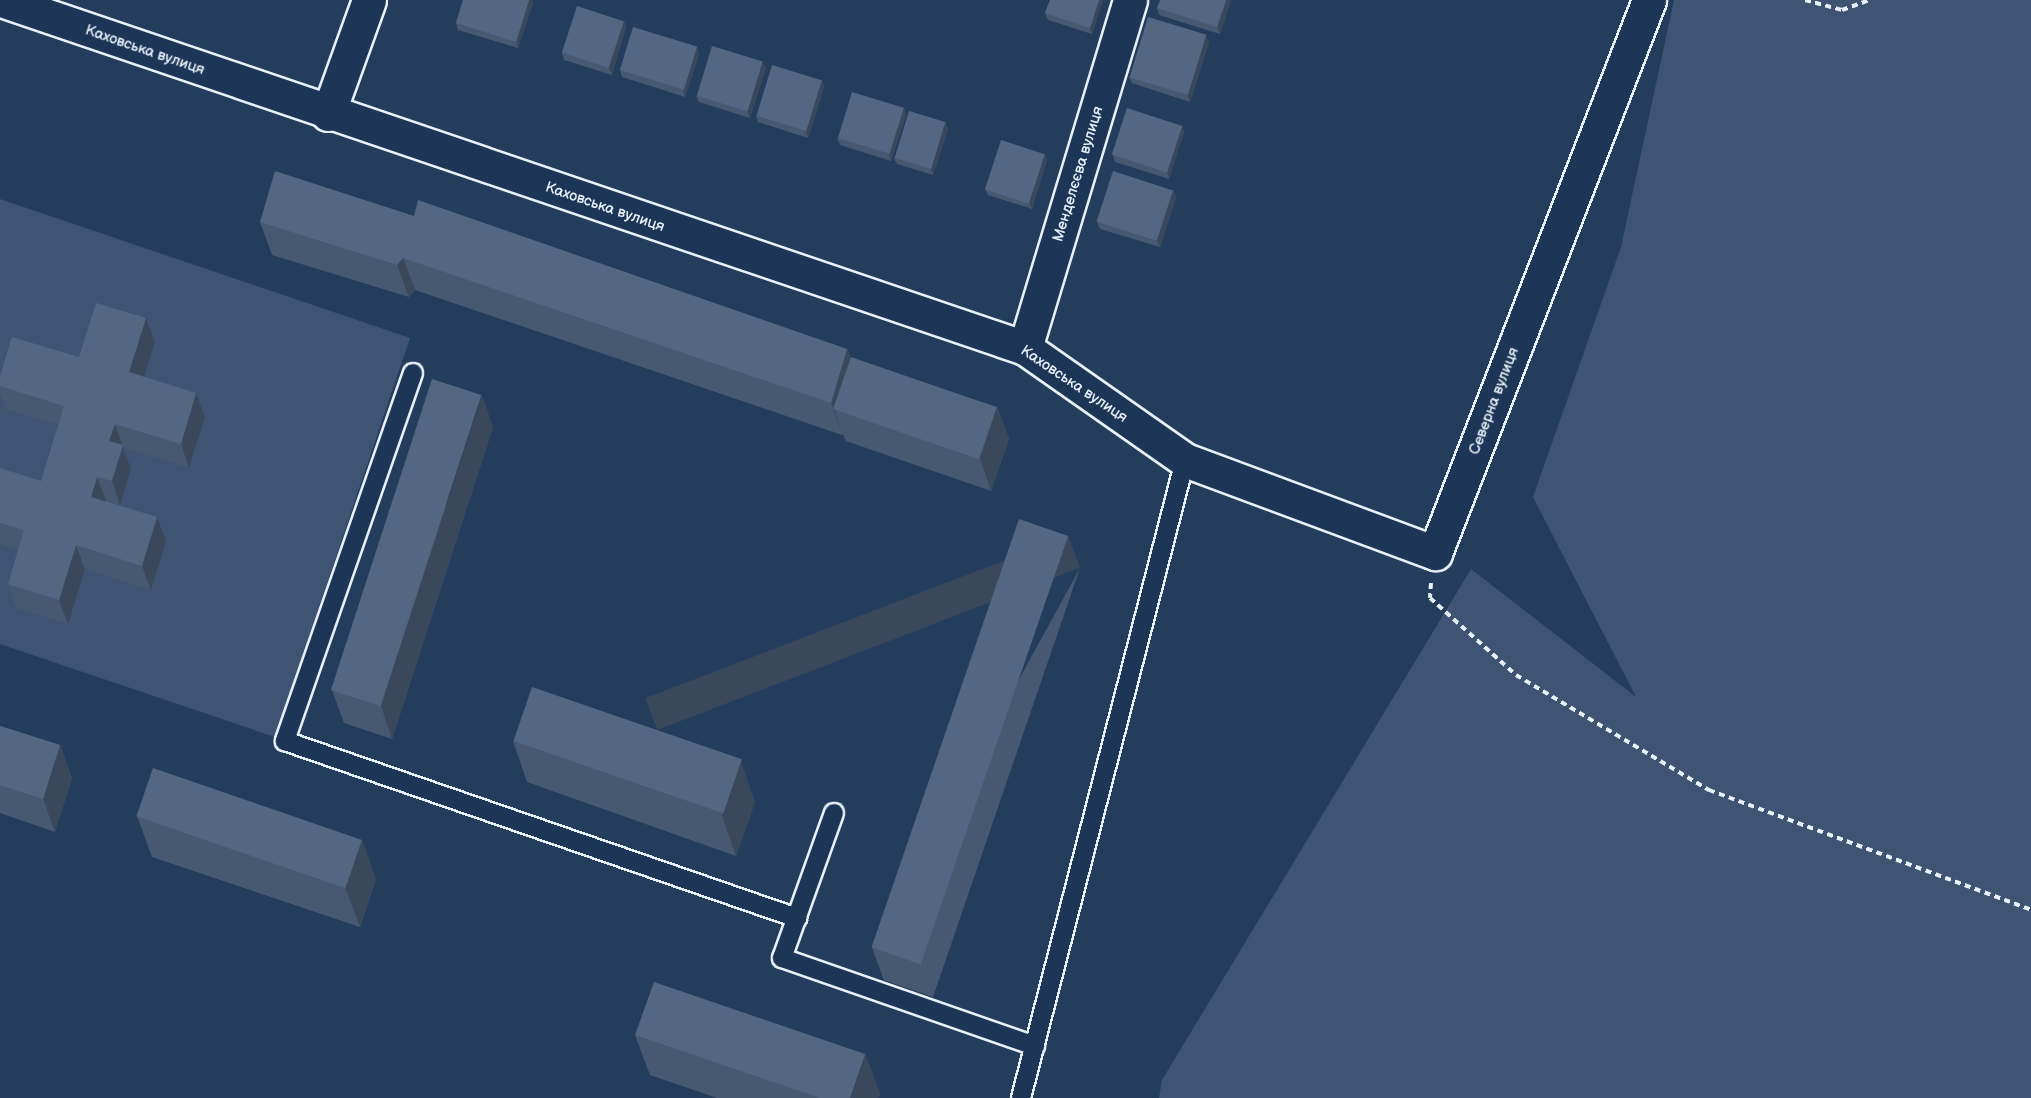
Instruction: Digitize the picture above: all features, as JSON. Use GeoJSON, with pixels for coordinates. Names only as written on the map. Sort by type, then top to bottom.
{"type":"FeatureCollection","features":[{"type":"Feature","properties":{"kind":"street","name":"Каховська вулиця"},"geometry":{"type":"LineString","coordinates":[[2,0],[328,114],[1025,348],[1185,460]]}},
{"type":"Feature","properties":{"kind":"street"},"geometry":{"type":"LineString","coordinates":[[328,114],[369,0]]}},
{"type":"Feature","properties":{"kind":"street","name":"Менделєєва вулиця"},"geometry":{"type":"LineString","coordinates":[[1025,348],[1130,0]]}},
{"type":"Feature","properties":{"kind":"street","name":"Северна вулиця"},"geometry":{"type":"LineString","coordinates":[[1435,553],[1649,0]]}},
{"type":"Feature","properties":{"kind":"street"},"geometry":{"type":"LineString","coordinates":[[1185,460],[1435,553]]}},
{"type":"Feature","properties":{"kind":"lane"},"geometry":{"type":"LineString","coordinates":[[413,373],[285,741],[797,918]]}},
{"type":"Feature","properties":{"kind":"lane"},"geometry":{"type":"LineString","coordinates":[[1021,1098],[1185,460]]}},
{"type":"Feature","properties":{"kind":"lane"},"geometry":{"type":"LineString","coordinates":[[834,813],[782,958],[1035,1046]]}},
{"type":"Feature","properties":{"kind":"path"},"geometry":{"type":"LineString","coordinates":[[1805,0],[1842,10],[1869,0]]}},
{"type":"Feature","properties":{"kind":"path"},"geometry":{"type":"LineString","coordinates":[[1435,553],[1430,598],[1527,681],[1709,790],[2031,910]]}},
{"type":"Feature","properties":{"kind":"shaded area"},"geometry":{"type":"Polygon","coordinates":[[[1674,0],[2031,0],[2031,1098],[1159,1098],[1162,1080],[1471,569],[1636,697],[1533,497],[1621,247],[1674,0]]]}},
{"type":"Feature","properties":{"kind":"shaded area"},"geometry":{"type":"Polygon","coordinates":[[[0,199],[410,338],[275,737],[0,644],[0,199]]]}},
{"type":"Feature","properties":{"kind":"building"},"geometry":{"type":"Polygon","coordinates":[[[463,0],[529,0],[516,42],[456,23],[463,0]]]}},
{"type":"Feature","properties":{"kind":"building"},"geometry":{"type":"Polygon","coordinates":[[[1050,0],[1099,0],[1090,28],[1045,13],[1050,0]]]}},
{"type":"Feature","properties":{"kind":"building"},"geometry":{"type":"Polygon","coordinates":[[[1160,0],[1226,0],[1217,27],[1157,8],[1160,0]]]}},
{"type":"Feature","properties":{"kind":"building"},"geometry":{"type":"Polygon","coordinates":[[[577,6],[624,21],[608,68],[562,53],[577,6]]]}},
{"type":"Feature","properties":{"kind":"building"},"geometry":{"type":"Polygon","coordinates":[[[1148,17],[1206,35],[1188,95],[1130,77],[1148,17]]]}},
{"type":"Feature","properties":{"kind":"building"},"geometry":{"type":"Polygon","coordinates":[[[633,27],[697,47],[684,90],[620,70],[633,27]]]}},
{"type":"Feature","properties":{"kind":"building"},"geometry":{"type":"Polygon","coordinates":[[[712,46],[763,61],[747,111],[697,96],[712,46]]]}},
{"type":"Feature","properties":{"kind":"building"},"geometry":{"type":"Polygon","coordinates":[[[772,65],[822,80],[806,131],[757,116],[772,65]]]}},
{"type":"Feature","properties":{"kind":"building"},"geometry":{"type":"Polygon","coordinates":[[[852,92],[904,108],[890,154],[838,138],[852,92]]]}},
{"type":"Feature","properties":{"kind":"building"},"geometry":{"type":"Polygon","coordinates":[[[1127,108],[1182,126],[1167,173],[1112,155],[1127,108]]]}},
{"type":"Feature","properties":{"kind":"building"},"geometry":{"type":"Polygon","coordinates":[[[909,111],[945,122],[931,169],[895,158],[909,111]]]}},
{"type":"Feature","properties":{"kind":"building"},"geometry":{"type":"Polygon","coordinates":[[[1001,140],[1045,154],[1029,204],[985,189],[1001,140]]]}},
{"type":"Feature","properties":{"kind":"building"},"geometry":{"type":"Polygon","coordinates":[[[275,171],[414,216],[418,200],[847,349],[831,403],[403,258],[397,265],[260,222],[275,171]]]}},
{"type":"Feature","properties":{"kind":"building"},"geometry":{"type":"Polygon","coordinates":[[[1113,171],[1173,190],[1157,241],[1097,221],[1113,171]]]}},
{"type":"Feature","properties":{"kind":"building"},"geometry":{"type":"Polygon","coordinates":[[[96,303],[146,318],[129,372],[196,393],[181,444],[115,424],[109,441],[123,445],[112,481],[97,477],[91,497],[157,517],[142,566],[76,545],[59,600],[8,584],[24,530],[0,523],[0,468],[41,481],[64,406],[0,386],[0,376],[12,337],[79,357],[96,303]]]}},
{"type":"Feature","properties":{"kind":"building"},"geometry":{"type":"Polygon","coordinates":[[[851,357],[997,407],[979,459],[833,409],[851,357]]]}},
{"type":"Feature","properties":{"kind":"building"},"geometry":{"type":"Polygon","coordinates":[[[432,379],[481,395],[380,706],[331,690],[432,379]]]}},
{"type":"Feature","properties":{"kind":"building"},"geometry":{"type":"Polygon","coordinates":[[[1019,519],[1068,536],[921,964],[872,947],[1019,519]]]}},
{"type":"Feature","properties":{"kind":"building"},"geometry":{"type":"Polygon","coordinates":[[[532,687],[742,759],[723,813],[513,741],[532,687]]]}},
{"type":"Feature","properties":{"kind":"building"},"geometry":{"type":"Polygon","coordinates":[[[0,726],[60,745],[43,799],[0,785],[0,726]]]}},
{"type":"Feature","properties":{"kind":"building"},"geometry":{"type":"Polygon","coordinates":[[[153,768],[362,840],[345,888],[136,816],[153,768]]]}},
{"type":"Feature","properties":{"kind":"building"},"geometry":{"type":"Polygon","coordinates":[[[654,982],[865,1054],[850,1098],[820,1098],[635,1035],[654,982]]]}}]}
